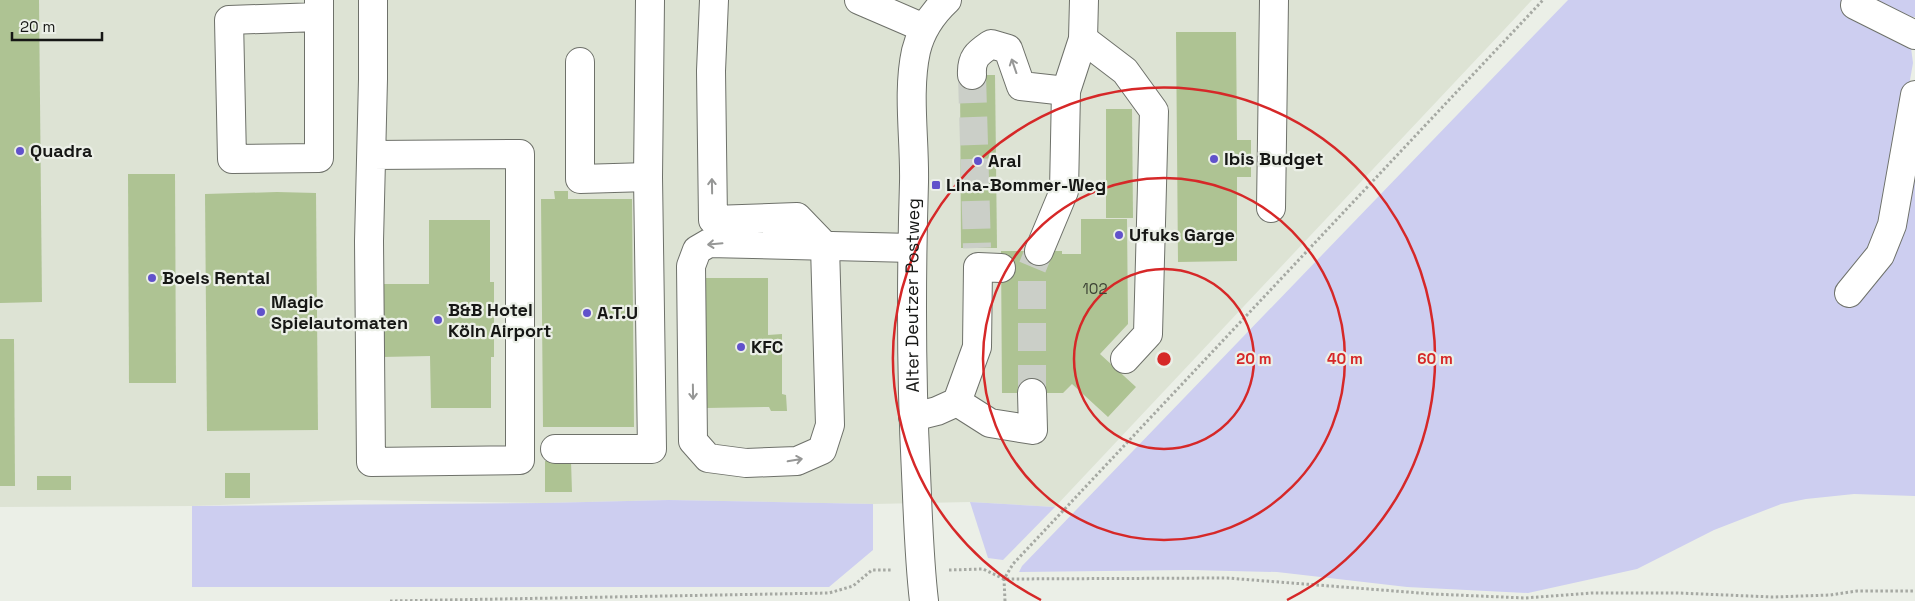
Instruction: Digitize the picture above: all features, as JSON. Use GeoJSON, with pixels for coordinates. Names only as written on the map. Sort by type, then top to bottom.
{"type":"FeatureCollection","features":[{"type":"Feature","properties":{"kind":"street"},"geometry":{"type":"LineString","coordinates":[[372,155],[520,154],[520,460],[371,462],[369,241],[372,155],[373,0]]}},
{"type":"Feature","properties":{"kind":"street"},"geometry":{"type":"LineString","coordinates":[[555,449],[652,449],[648,177],[650,0]]}},
{"type":"Feature","properties":{"kind":"street"},"geometry":{"type":"LineString","coordinates":[[714,0],[711,71],[713,220],[797,218],[824,246],[830,425],[822,450],[797,461],[746,462],[708,458],[694,441],[691,266],[697,250],[709,243],[824,246],[912,248]]}},
{"type":"Feature","properties":{"kind":"street"},"geometry":{"type":"LineString","coordinates":[[859,0],[924,28]]}},
{"type":"Feature","properties":{"kind":"street","name":"Alter Deutzer Postweg"},"geometry":{"type":"LineString","coordinates":[[924,601],[920,570],[913,417],[911,306],[914,180],[913,69],[916,49],[924,28],[936,10],[947,0]]}},
{"type":"Feature","properties":{"kind":"street"},"geometry":{"type":"LineString","coordinates":[[1039,251],[1064,191],[1066,91],[1083,39],[1084,0]]}},
{"type":"Feature","properties":{"kind":"street"},"geometry":{"type":"LineString","coordinates":[[1271,208],[1274,0]]}},
{"type":"Feature","properties":{"kind":"street"},"geometry":{"type":"LineString","coordinates":[[1855,5],[1915,35]]}},
{"type":"Feature","properties":{"kind":"street"},"geometry":{"type":"LineString","coordinates":[[319,9],[319,158],[232,159],[229,20],[319,9]]}},
{"type":"Feature","properties":{"kind":"street"},"geometry":{"type":"LineString","coordinates":[[1083,39],[1125,71],[1154,111],[1148,334],[1126,359]]}},
{"type":"Feature","properties":{"kind":"street"},"geometry":{"type":"LineString","coordinates":[[972,75],[976,54],[992,44],[1008,49],[1021,86],[1066,91]]}},
{"type":"Feature","properties":{"kind":"street"},"geometry":{"type":"LineString","coordinates":[[580,62],[580,178],[648,177]]}},
{"type":"Feature","properties":{"kind":"street"},"geometry":{"type":"LineString","coordinates":[[1849,293],[1880,255],[1892,225],[1915,95]]}},
{"type":"Feature","properties":{"kind":"street"},"geometry":{"type":"LineString","coordinates":[[913,417],[937,411],[957,402],[977,347],[985,261]]}},
{"type":"Feature","properties":{"kind":"street"},"geometry":{"type":"LineString","coordinates":[[957,402],[990,423],[1033,430],[1032,393]]}},
{"type":"Feature","properties":{"kind":"path"},"geometry":{"type":"LineString","coordinates":[[1005,601],[1004,579],[1013,564],[1543,0]]}},
{"type":"Feature","properties":{"kind":"path"},"geometry":{"type":"LineString","coordinates":[[390,601],[829,593],[853,586],[872,570],[983,569],[1004,579],[1227,578],[1433,594],[1525,598],[1592,593],[1773,597],[1830,595],[1857,591],[1915,591]]}},
{"type":"Feature","properties":{"kind":"shaded area"},"geometry":{"type":"Polygon","coordinates":[[[0,0],[1532,0],[1055,507],[970,502],[873,504],[669,500],[545,503],[358,500],[192,506],[0,507],[0,0]]]}},
{"type":"Feature","properties":{"kind":"shaded area"},"geometry":{"type":"Polygon","coordinates":[[[1568,0],[1845,0],[1842,2],[1910,40],[1913,63],[1885,221],[1866,257],[1842,289],[1855,298],[1883,262],[1899,235],[1904,219],[1915,142],[1915,496],[1854,494],[1806,499],[1781,504],[1714,530],[1637,569],[1528,593],[1407,587],[1277,572],[1190,570],[1019,572],[1022,566],[1568,0]]]}},
{"type":"Feature","properties":{"kind":"shaded area"},"geometry":{"type":"Polygon","coordinates":[[[1872,0],[1915,0],[1915,17],[1906,17],[1872,0]]]}},
{"type":"Feature","properties":{"kind":"shaded area"},"geometry":{"type":"Polygon","coordinates":[[[669,500],[873,504],[873,550],[829,587],[192,587],[192,506],[669,500]]]}},
{"type":"Feature","properties":{"kind":"shaded area"},"geometry":{"type":"Polygon","coordinates":[[[970,502],[1055,507],[1003,560],[988,558],[970,502]]]}},
{"type":"Feature","properties":{"kind":"building","name":"Quadra"},"geometry":{"type":"Polygon","coordinates":[[[0,0],[39,0],[42,302],[0,303],[0,0]]]}},
{"type":"Feature","properties":{"kind":"building","name":"Ibis Budget"},"geometry":{"type":"Polygon","coordinates":[[[1176,32],[1236,32],[1237,140],[1251,140],[1251,177],[1237,177],[1237,261],[1178,262],[1176,32]]]}},
{"type":"Feature","properties":{"kind":"building","name":"Aral"},"geometry":{"type":"Polygon","coordinates":[[[960,75],[995,75],[997,248],[961,248],[960,75]]]}},
{"type":"Feature","properties":{"kind":"building"},"geometry":{"type":"Polygon","coordinates":[[[1106,109],[1132,109],[1133,218],[1106,218],[1106,109]]]}},
{"type":"Feature","properties":{"kind":"building","name":"Boels Rental"},"geometry":{"type":"Polygon","coordinates":[[[128,174],[175,174],[176,383],[129,383],[128,174]]]}},
{"type":"Feature","properties":{"kind":"building","name":"A.T.U"},"geometry":{"type":"Polygon","coordinates":[[[554,191],[568,191],[568,199],[632,199],[634,427],[543,427],[541,199],[555,199],[554,191]]]}},
{"type":"Feature","properties":{"kind":"building","name":"Magic Spielautomaten"},"geometry":{"type":"Polygon","coordinates":[[[316,193],[318,430],[207,431],[205,194],[316,193]]]}},
{"type":"Feature","properties":{"kind":"building"},"geometry":{"type":"Polygon","coordinates":[[[1081,219],[1127,219],[1128,324],[1100,354],[1136,387],[1108,417],[1072,384],[1063,393],[1002,393],[1001,251],[1062,251],[1062,254],[1081,254],[1081,219]]]}},
{"type":"Feature","properties":{"kind":"building","name":"B&B Hotel Köln Airport"},"geometry":{"type":"Polygon","coordinates":[[[429,220],[490,220],[490,282],[494,282],[494,357],[491,357],[491,408],[431,408],[430,356],[382,357],[381,284],[429,284],[429,220]]]}},
{"type":"Feature","properties":{"kind":"building","name":"KFC"},"geometry":{"type":"Polygon","coordinates":[[[703,278],[768,278],[768,335],[782,334],[782,394],[786,395],[787,411],[771,411],[769,407],[706,408],[703,278]]]}},
{"type":"Feature","properties":{"kind":"building"},"geometry":{"type":"Polygon","coordinates":[[[0,339],[14,339],[15,486],[0,486],[0,339]]]}},
{"type":"Feature","properties":{"kind":"building"},"geometry":{"type":"Polygon","coordinates":[[[545,461],[571,461],[572,492],[545,492],[545,461]]]}},
{"type":"Feature","properties":{"kind":"building"},"geometry":{"type":"Polygon","coordinates":[[[225,473],[250,473],[250,498],[225,498],[225,473]]]}},
{"type":"Feature","properties":{"kind":"building"},"geometry":{"type":"Polygon","coordinates":[[[37,476],[71,476],[71,490],[37,490],[37,476]]]}},
{"type":"Feature","properties":{"kind":"tunnel"},"geometry":{"type":"LineString","coordinates":[[972,75],[977,248]]}},
{"type":"Feature","properties":{"kind":"tunnel"},"geometry":{"type":"LineString","coordinates":[[1032,393],[1032,268],[1039,251]]}},
{"type":"Feature","properties":{"kind":"place","name":"Quadra"},"geometry":{"type":"Point","coordinates":[20,151]}},
{"type":"Feature","properties":{"kind":"place","name":"Ibis Budget"},"geometry":{"type":"Point","coordinates":[1214,159]}},
{"type":"Feature","properties":{"kind":"place","name":"Aral"},"geometry":{"type":"Point","coordinates":[978,161]}},
{"type":"Feature","properties":{"kind":"place","name":"Lina-Bommer-Weg"},"geometry":{"type":"Point","coordinates":[936,185]}},
{"type":"Feature","properties":{"kind":"place","name":"Ufuks Garge"},"geometry":{"type":"Point","coordinates":[1119,235]}},
{"type":"Feature","properties":{"kind":"place","name":"Boels Rental"},"geometry":{"type":"Point","coordinates":[152,278]}},
{"type":"Feature","properties":{"kind":"place","name":"Magic Spielautomaten"},"geometry":{"type":"Point","coordinates":[261,312]}},
{"type":"Feature","properties":{"kind":"place","name":"A.T.U"},"geometry":{"type":"Point","coordinates":[587,313]}},
{"type":"Feature","properties":{"kind":"place","name":"B&B Hotel Köln Airport"},"geometry":{"type":"Point","coordinates":[438,320]}},
{"type":"Feature","properties":{"kind":"place","name":"KFC"},"geometry":{"type":"Point","coordinates":[741,347]}}]}
